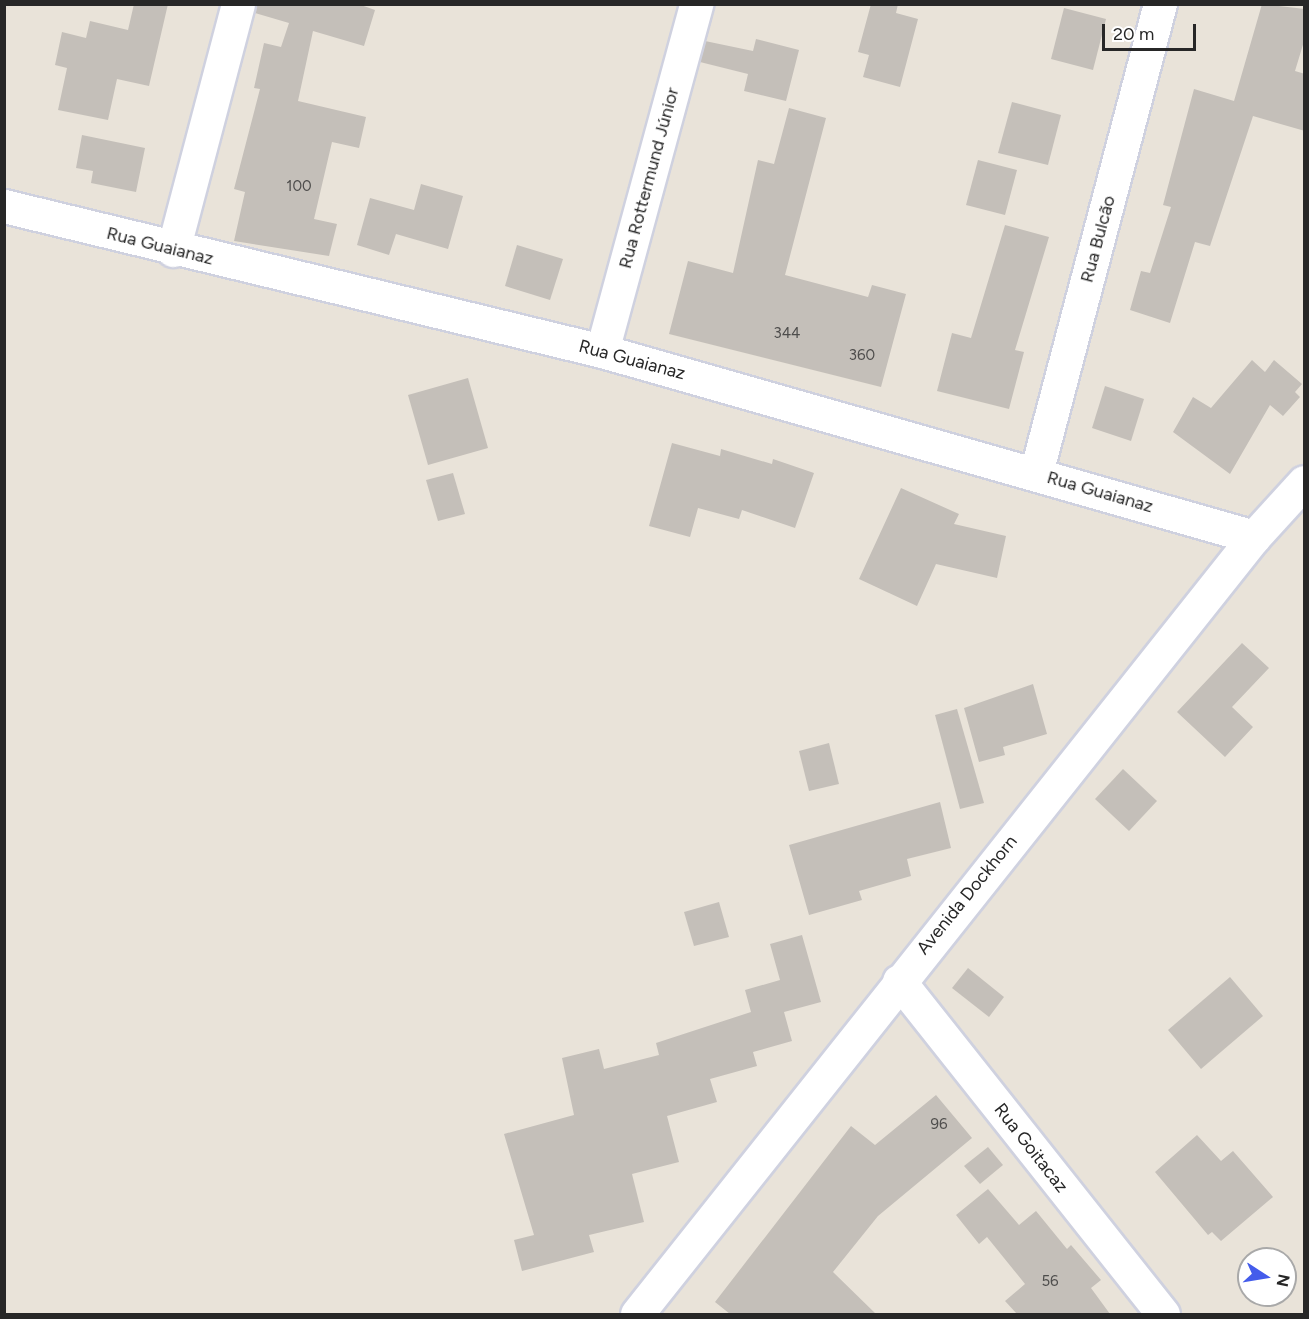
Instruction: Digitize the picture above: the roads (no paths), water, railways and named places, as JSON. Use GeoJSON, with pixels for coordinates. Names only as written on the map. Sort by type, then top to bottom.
{"type":"FeatureCollection","features":[{"type":"Feature","properties":{"kind":"street"},"geometry":{"type":"LineString","coordinates":[[173,250],[238,4]]}},
{"type":"Feature","properties":{"kind":"street","name":"Rua Rottermund Júnior"},"geometry":{"type":"LineString","coordinates":[[602,351],[696,4]]}},
{"type":"Feature","properties":{"kind":"street","name":"Rua Bulcão"},"geometry":{"type":"LineString","coordinates":[[1036,473],[1160,4]]}},
{"type":"Feature","properties":{"kind":"street","name":"Rua Guaianaz"},"geometry":{"type":"LineString","coordinates":[[4,206],[173,250],[602,351],[1254,537]]}},
{"type":"Feature","properties":{"kind":"street","name":"Avenida Dockhorn"},"geometry":{"type":"LineString","coordinates":[[637,1314],[899,981],[1254,537],[1305,482]]}},
{"type":"Feature","properties":{"kind":"street","name":"Rua Goitacaz"},"geometry":{"type":"LineString","coordinates":[[899,981],[1162,1314]]}}]}
